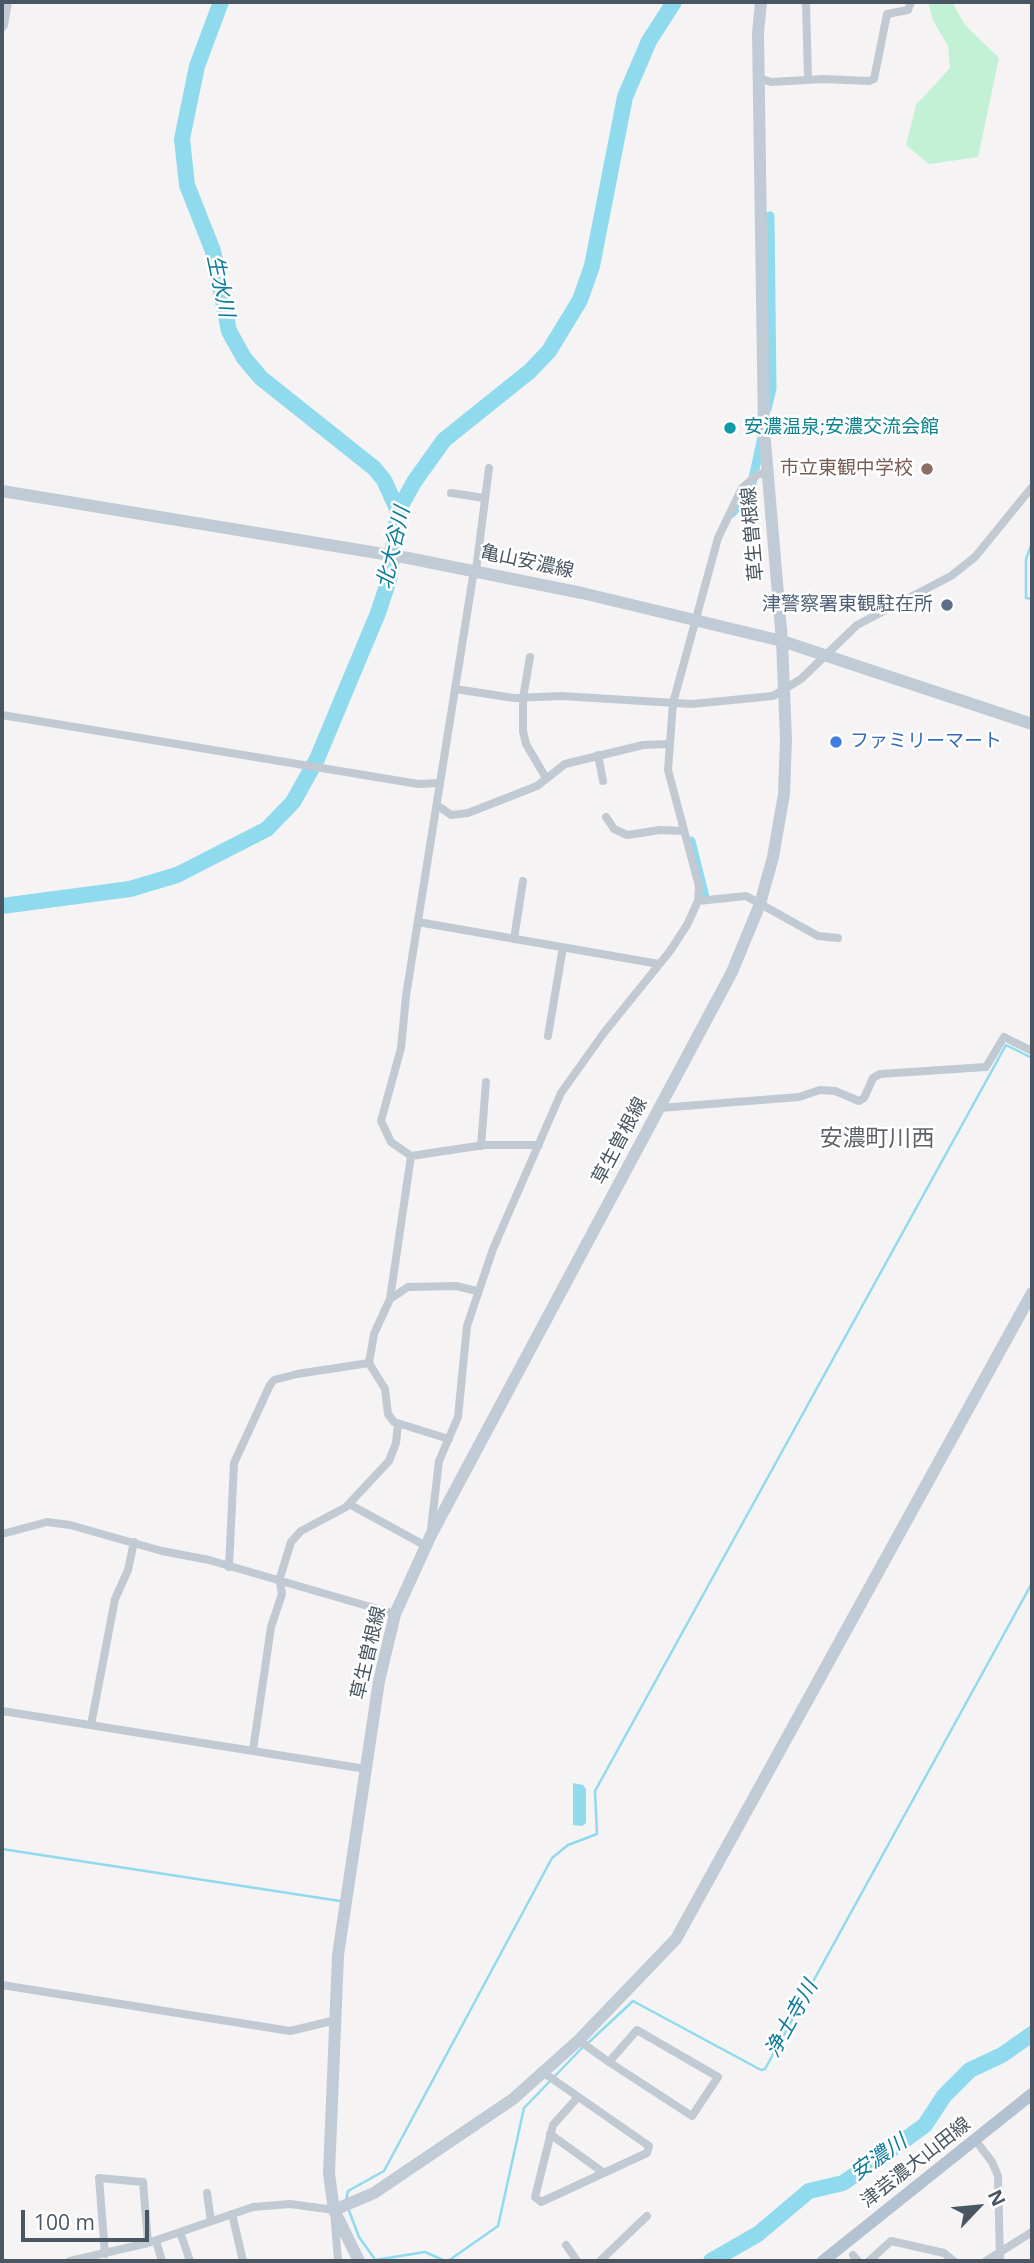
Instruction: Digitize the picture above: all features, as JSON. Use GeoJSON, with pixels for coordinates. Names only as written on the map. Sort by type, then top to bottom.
{"type":"FeatureCollection","features":[{"type":"Feature","properties":{"kind":"main road"},"geometry":{"type":"LineString","coordinates":[[2,25],[6,2]]}},
{"type":"Feature","properties":{"kind":"main road","name":"草生曽根線"},"geometry":{"type":"LineString","coordinates":[[358,2260],[334,2210],[328,2159],[336,2020],[343,1910],[379,1681],[396,1614],[428,1541],[732,972],[760,904],[773,856],[784,794],[786,738],[782,641],[767,472],[762,372],[759,78],[761,2]]}},
{"type":"Feature","properties":{"kind":"main road","name":"亀山安濃線"},"geometry":{"type":"LineString","coordinates":[[2,491],[475,570],[695,619],[824,653],[1032,724]]}},
{"type":"Feature","properties":{"kind":"main road"},"geometry":{"type":"LineString","coordinates":[[334,2210],[374,2193],[482,2123],[544,2073],[676,1939],[1032,1293]]}},
{"type":"Feature","properties":{"kind":"main road","name":"津芸濃大山田線"},"geometry":{"type":"LineString","coordinates":[[823,2261],[1032,2094]]}},
{"type":"Feature","properties":{"kind":"street"},"geometry":{"type":"LineString","coordinates":[[806,2],[808,79]]}},
{"type":"Feature","properties":{"kind":"street"},"geometry":{"type":"LineString","coordinates":[[759,78],[772,82],[874,79],[887,14],[908,10],[911,2]]}},
{"type":"Feature","properties":{"kind":"street"},"geometry":{"type":"LineString","coordinates":[[489,468],[406,996],[401,1048],[381,1112],[384,1132],[391,1142],[411,1156],[481,1146],[538,1145]]}},
{"type":"Feature","properties":{"kind":"street"},"geometry":{"type":"LineString","coordinates":[[349,1504],[428,1541],[434,1482],[458,1417],[467,1326],[477,1290],[538,1145],[572,1075],[659,964],[687,925],[698,901],[699,886],[668,770],[673,704],[712,555],[731,506],[742,488],[757,475],[767,472]]}},
{"type":"Feature","properties":{"kind":"street"},"geometry":{"type":"LineString","coordinates":[[455,689],[523,698],[561,696],[673,704],[764,698],[783,692],[857,625],[951,576],[975,557],[1032,487]]}},
{"type":"Feature","properties":{"kind":"street"},"geometry":{"type":"LineString","coordinates":[[451,493],[485,498]]}},
{"type":"Feature","properties":{"kind":"street"},"geometry":{"type":"LineString","coordinates":[[530,657],[523,698],[525,741],[546,778]]}},
{"type":"Feature","properties":{"kind":"street"},"geometry":{"type":"LineString","coordinates":[[2,715],[418,784],[439,783]]}},
{"type":"Feature","properties":{"kind":"street"},"geometry":{"type":"LineString","coordinates":[[437,804],[451,815],[468,813],[531,789],[565,764],[643,744],[669,744]]}},
{"type":"Feature","properties":{"kind":"street"},"geometry":{"type":"LineString","coordinates":[[597,755],[603,781]]}},
{"type":"Feature","properties":{"kind":"street"},"geometry":{"type":"LineString","coordinates":[[606,817],[619,833],[627,835],[660,830],[684,831]]}},
{"type":"Feature","properties":{"kind":"street"},"geometry":{"type":"LineString","coordinates":[[514,939],[523,881]]}},
{"type":"Feature","properties":{"kind":"street"},"geometry":{"type":"LineString","coordinates":[[698,901],[746,896],[818,936],[838,938]]}},
{"type":"Feature","properties":{"kind":"street"},"geometry":{"type":"LineString","coordinates":[[418,922],[659,964]]}},
{"type":"Feature","properties":{"kind":"street"},"geometry":{"type":"LineString","coordinates":[[548,1036],[562,947]]}},
{"type":"Feature","properties":{"kind":"street"},"geometry":{"type":"LineString","coordinates":[[660,1108],[799,1097],[820,1090],[835,1091],[859,1101],[864,1098],[873,1078],[880,1074],[986,1067],[1004,1037],[1032,1051]]}},
{"type":"Feature","properties":{"kind":"street"},"geometry":{"type":"LineString","coordinates":[[481,1146],[486,1082]]}},
{"type":"Feature","properties":{"kind":"street"},"geometry":{"type":"LineString","coordinates":[[411,1156],[390,1299],[374,1334],[369,1363],[385,1389],[389,1416],[398,1424],[449,1439]]}},
{"type":"Feature","properties":{"kind":"street"},"geometry":{"type":"LineString","coordinates":[[390,1299],[408,1287],[456,1286],[477,1290]]}},
{"type":"Feature","properties":{"kind":"street"},"geometry":{"type":"LineString","coordinates":[[229,1567],[234,1463],[270,1385],[274,1380],[288,1376],[369,1363]]}},
{"type":"Feature","properties":{"kind":"street"},"geometry":{"type":"LineString","coordinates":[[253,1751],[271,1628],[282,1594],[279,1581],[291,1542],[301,1531],[349,1504],[389,1461],[396,1443],[398,1424]]}},
{"type":"Feature","properties":{"kind":"street"},"geometry":{"type":"LineString","coordinates":[[2,1534],[47,1522],[70,1525],[396,1614]]}},
{"type":"Feature","properties":{"kind":"street"},"geometry":{"type":"LineString","coordinates":[[91,1724],[115,1599],[128,1570],[134,1542]]}},
{"type":"Feature","properties":{"kind":"street"},"geometry":{"type":"LineString","coordinates":[[2,1711],[366,1769]]}},
{"type":"Feature","properties":{"kind":"street"},"geometry":{"type":"LineString","coordinates":[[2,1985],[290,2031],[336,2020]]}},
{"type":"Feature","properties":{"kind":"street"},"geometry":{"type":"LineString","coordinates":[[579,2039],[609,2062],[692,2116],[718,2077],[637,2030],[609,2062]]}},
{"type":"Feature","properties":{"kind":"street"},"geometry":{"type":"LineString","coordinates":[[544,2073],[649,2146],[647,2153],[541,2202],[535,2197],[553,2125],[578,2097]]}},
{"type":"Feature","properties":{"kind":"street"},"geometry":{"type":"LineString","coordinates":[[550,2134],[604,2173]]}},
{"type":"Feature","properties":{"kind":"street"},"geometry":{"type":"LineString","coordinates":[[976,2141],[998,2176],[1000,2257]]}},
{"type":"Feature","properties":{"kind":"street"},"geometry":{"type":"LineString","coordinates":[[104,2254],[99,2178],[143,2182],[152,2242],[162,2261]]}},
{"type":"Feature","properties":{"kind":"street"},"geometry":{"type":"LineString","coordinates":[[207,2193],[211,2221]]}},
{"type":"Feature","properties":{"kind":"street"},"geometry":{"type":"LineString","coordinates":[[70,2261],[92,2259],[104,2254],[119,2257],[211,2221],[268,2205],[334,2210],[338,2261]]}},
{"type":"Feature","properties":{"kind":"street"},"geometry":{"type":"LineString","coordinates":[[232,2214],[243,2261]]}},
{"type":"Feature","properties":{"kind":"street"},"geometry":{"type":"LineString","coordinates":[[600,2261],[647,2216]]}},
{"type":"Feature","properties":{"kind":"street"},"geometry":{"type":"LineString","coordinates":[[180,2232],[190,2261]]}},
{"type":"Feature","properties":{"kind":"street"},"geometry":{"type":"LineString","coordinates":[[986,2261],[1000,2257],[1032,2232]]}},
{"type":"Feature","properties":{"kind":"street"},"geometry":{"type":"LineString","coordinates":[[869,2261],[891,2241],[948,2259]]}},
{"type":"Feature","properties":{"kind":"street"},"geometry":{"type":"LineString","coordinates":[[566,2245],[578,2261]]}},
{"type":"Feature","properties":{"kind":"green space"},"geometry":{"type":"Polygon","coordinates":[[[928,2],[952,2],[965,25],[999,58],[978,157],[929,164],[906,145],[916,105],[950,68],[948,46],[933,20],[928,2]]]}},
{"type":"Feature","properties":{"kind":"water"},"geometry":{"type":"Polygon","coordinates":[[[573,1783],[583,1785],[586,1789],[586,1823],[582,1826],[573,1825],[573,1783]]]}},
{"type":"Feature","properties":{"kind":"waterway","name":"生水川"},"geometry":{"type":"LineString","coordinates":[[221,2],[197,66],[182,139],[187,185],[213,251],[229,331],[244,358],[261,378],[374,468],[384,480],[398,511]]}},
{"type":"Feature","properties":{"kind":"waterway","name":"北大谷川"},"geometry":{"type":"LineString","coordinates":[[2,906],[130,889],[177,875],[267,829],[293,802],[317,759],[378,613],[389,580],[398,511],[414,482],[444,440],[530,371],[549,351],[580,300],[592,266],[625,97],[649,41],[674,2]]}},
{"type":"Feature","properties":{"kind":"waterway"},"geometry":{"type":"LineString","coordinates":[[767,409],[772,389],[770,216]]}},
{"type":"Feature","properties":{"kind":"waterway"},"geometry":{"type":"LineString","coordinates":[[732,513],[750,492],[762,437]]}},
{"type":"Feature","properties":{"kind":"waterway"},"geometry":{"type":"LineString","coordinates":[[1032,543],[1026,559],[1026,598],[1032,599]]}},
{"type":"Feature","properties":{"kind":"waterway"},"geometry":{"type":"LineString","coordinates":[[691,841],[705,897]]}},
{"type":"Feature","properties":{"kind":"waterway"},"geometry":{"type":"LineString","coordinates":[[346,2201],[348,2191],[384,2171],[552,1858],[568,1845],[597,1834],[595,1791],[1006,1045],[1032,1058]]}},
{"type":"Feature","properties":{"kind":"waterway","name":"浄土寺川"},"geometry":{"type":"LineString","coordinates":[[588,2043],[633,2001],[761,2070],[765,2069],[1032,1583]]}},
{"type":"Feature","properties":{"kind":"waterway"},"geometry":{"type":"LineString","coordinates":[[2,1849],[340,1901]]}},
{"type":"Feature","properties":{"kind":"waterway","name":"安濃川"},"geometry":{"type":"LineString","coordinates":[[711,2261],[758,2234],[809,2191],[843,2183],[895,2147],[925,2125],[944,2096],[970,2070],[1002,2055],[1032,2034]]}},
{"type":"Feature","properties":{"kind":"waterway","name":"浄土寺川"},"geometry":{"type":"LineString","coordinates":[[448,2261],[498,2226],[524,2108],[583,2047]]}},
{"type":"Feature","properties":{"kind":"waterway"},"geometry":{"type":"LineString","coordinates":[[348,2208],[359,2237],[374,2258]]}},
{"type":"Feature","properties":{"kind":"waterway","name":"浄土寺川"},"geometry":{"type":"LineString","coordinates":[[369,2261],[425,2252],[445,2261]]}},
{"type":"Feature","properties":{"kind":"place","name":"安濃温泉;安濃交流会館"},"geometry":{"type":"Point","coordinates":[730,428]}},
{"type":"Feature","properties":{"kind":"place","name":"市立東観中学校"},"geometry":{"type":"Point","coordinates":[927,469]}},
{"type":"Feature","properties":{"kind":"place","name":"津警察署東観駐在所"},"geometry":{"type":"Point","coordinates":[947,605]}},
{"type":"Feature","properties":{"kind":"place","name":"ファミリーマート"},"geometry":{"type":"Point","coordinates":[836,742]}},
{"type":"Feature","properties":{"kind":"district","name":"安濃町川西"},"geometry":{"type":"Point","coordinates":[877,1139]}}]}
